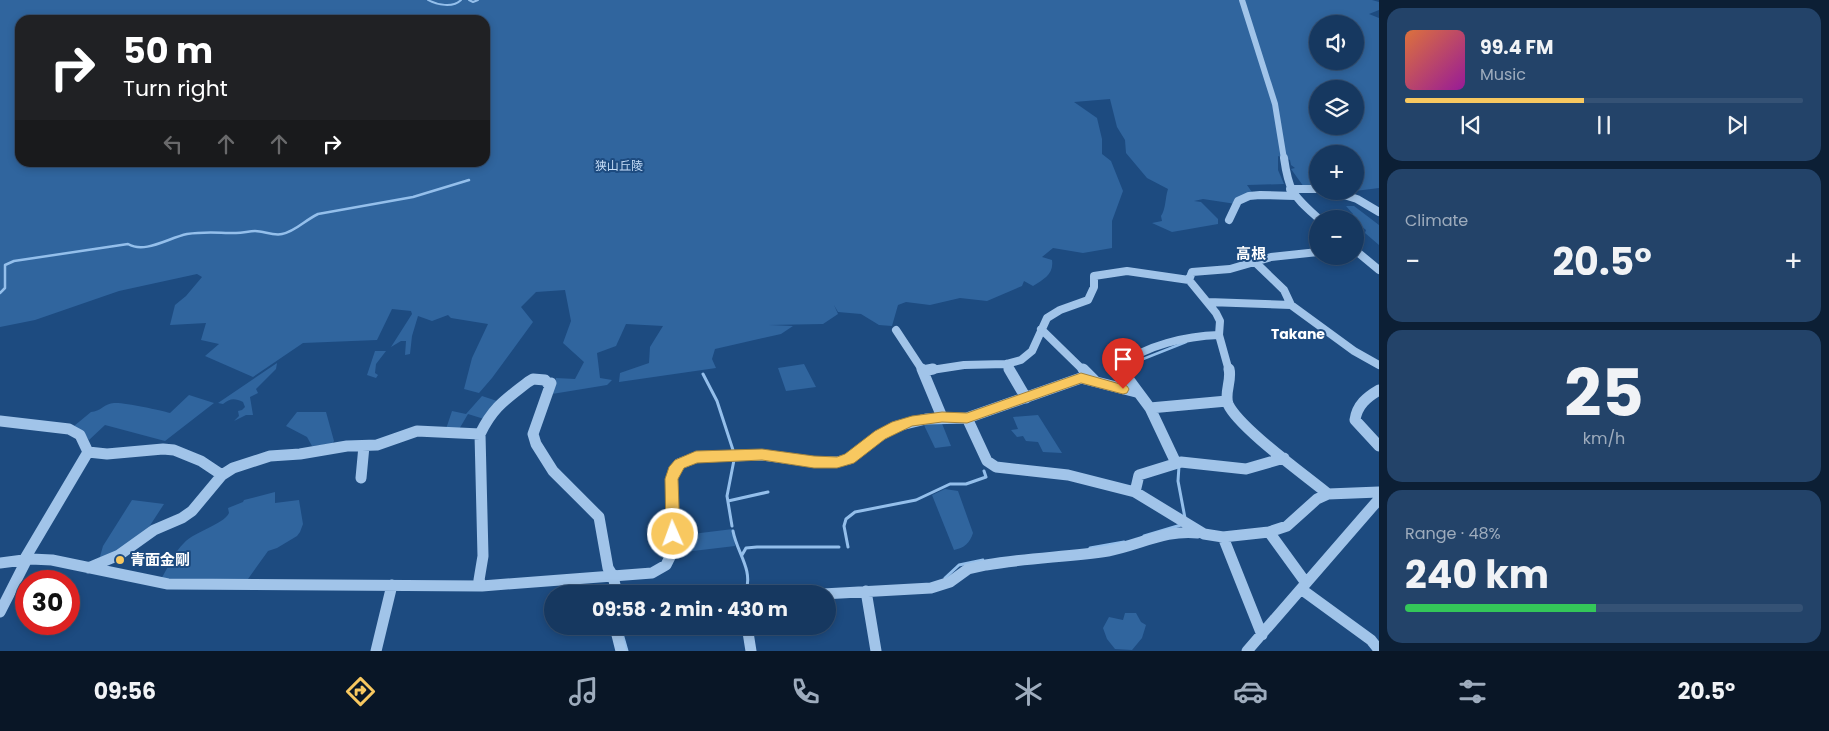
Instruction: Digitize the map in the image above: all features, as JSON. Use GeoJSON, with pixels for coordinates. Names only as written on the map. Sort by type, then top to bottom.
{"type":"FeatureCollection","features":[{"type":"Feature","properties":{"kind":"street"},"geometry":{"type":"LineString","coordinates":[[1242,0],[1275,104],[1286,176],[1293,192],[1310,210]]}},
{"type":"Feature","properties":{"kind":"street"},"geometry":{"type":"LineString","coordinates":[[1229,220],[1238,201],[1249,196],[1309,190]]}},
{"type":"Feature","properties":{"kind":"street"},"geometry":{"type":"LineString","coordinates":[[1359,200],[1379,212]]}},
{"type":"Feature","properties":{"kind":"street"},"geometry":{"type":"LineString","coordinates":[[1189,280],[1192,272],[1196,271],[1230,269],[1287,254],[1309,253]]}},
{"type":"Feature","properties":{"kind":"street"},"geometry":{"type":"LineString","coordinates":[[1364,257],[1379,270]]}},
{"type":"Feature","properties":{"kind":"street"},"geometry":{"type":"LineString","coordinates":[[1370,262],[1379,261]]}},
{"type":"Feature","properties":{"kind":"street"},"geometry":{"type":"LineString","coordinates":[[1255,262],[1284,290],[1291,305],[1354,351],[1379,365]]}},
{"type":"Feature","properties":{"kind":"street"},"geometry":{"type":"LineString","coordinates":[[922,371],[966,365],[1006,364],[1021,360],[1030,355],[1034,349],[1044,321],[1052,314],[1084,303],[1090,299],[1093,294],[1094,276],[1127,272],[1189,280]]}},
{"type":"Feature","properties":{"kind":"street"},"geometry":{"type":"LineString","coordinates":[[1189,280],[1193,287],[1208,302],[1220,321],[1219,335],[1230,373],[1227,401],[1243,425],[1328,494]]}},
{"type":"Feature","properties":{"kind":"street"},"geometry":{"type":"LineString","coordinates":[[1208,302],[1291,305]]}},
{"type":"Feature","properties":{"kind":"street"},"geometry":{"type":"LineString","coordinates":[[1041,328],[1097,383]]}},
{"type":"Feature","properties":{"kind":"street"},"geometry":{"type":"LineString","coordinates":[[896,330],[922,371],[942,417]]}},
{"type":"Feature","properties":{"kind":"street"},"geometry":{"type":"LineString","coordinates":[[1176,463],[1150,408],[1136,392],[1120,366],[1149,351],[1186,339],[1219,335]]}},
{"type":"Feature","properties":{"kind":"street"},"geometry":{"type":"LineString","coordinates":[[1006,364],[1026,398]]}},
{"type":"Feature","properties":{"kind":"street"},"geometry":{"type":"LineString","coordinates":[[482,586],[479,580],[483,556],[480,434],[489,416],[528,382],[539,378],[550,384],[547,397],[534,426],[533,434],[536,444],[553,471],[600,517],[608,568],[613,576],[615,585]]}},
{"type":"Feature","properties":{"kind":"street"},"geometry":{"type":"LineString","coordinates":[[0,563],[25,560],[54,561],[146,582],[168,584],[482,586],[652,573],[668,564],[674,552],[671,479],[674,471],[685,461],[696,457],[735,454],[779,456],[814,462],[837,462],[849,459],[880,435],[897,426],[912,421],[942,417],[967,418],[1081,378],[1136,392]]}},
{"type":"Feature","properties":{"kind":"street"},"geometry":{"type":"LineString","coordinates":[[1379,390],[1361,404],[1356,412],[1355,420],[1379,446]]}},
{"type":"Feature","properties":{"kind":"street"},"geometry":{"type":"LineString","coordinates":[[1150,408],[1227,401]]}},
{"type":"Feature","properties":{"kind":"street"},"geometry":{"type":"LineString","coordinates":[[967,418],[988,460],[996,467],[1068,475],[1135,492],[1204,534]]}},
{"type":"Feature","properties":{"kind":"street"},"geometry":{"type":"LineString","coordinates":[[0,421],[70,429],[80,435],[88,452]]}},
{"type":"Feature","properties":{"kind":"street"},"geometry":{"type":"LineString","coordinates":[[87,568],[119,555],[154,530],[182,518],[192,511],[222,475],[233,468],[260,458],[300,454],[347,446],[377,445],[417,431],[480,434]]}},
{"type":"Feature","properties":{"kind":"street"},"geometry":{"type":"LineString","coordinates":[[361,478],[364,446]]}},
{"type":"Feature","properties":{"kind":"street"},"geometry":{"type":"LineString","coordinates":[[88,452],[107,454],[163,449],[174,450],[201,461],[222,475]]}},
{"type":"Feature","properties":{"kind":"street"},"geometry":{"type":"LineString","coordinates":[[0,612],[25,560],[88,452]]}},
{"type":"Feature","properties":{"kind":"street"},"geometry":{"type":"LineString","coordinates":[[1135,492],[1139,475],[1176,463],[1246,469],[1284,458]]}},
{"type":"Feature","properties":{"kind":"street"},"geometry":{"type":"LineString","coordinates":[[836,593],[931,588],[956,578],[962,570],[970,568],[998,563],[1093,553],[1139,544],[1164,534],[1181,531],[1223,537],[1269,532],[1287,526],[1317,499],[1328,494],[1379,492]]}},
{"type":"Feature","properties":{"kind":"street"},"geometry":{"type":"LineString","coordinates":[[1248,651],[1379,499]]}},
{"type":"Feature","properties":{"kind":"street"},"geometry":{"type":"LineString","coordinates":[[1269,532],[1304,586],[1334,615],[1371,640],[1379,650]]}},
{"type":"Feature","properties":{"kind":"street"},"geometry":{"type":"LineString","coordinates":[[1223,537],[1262,635]]}},
{"type":"Feature","properties":{"kind":"street"},"geometry":{"type":"LineString","coordinates":[[376,651],[392,585]]}},
{"type":"Feature","properties":{"kind":"street"},"geometry":{"type":"LineString","coordinates":[[866,592],[876,651]]}},
{"type":"Feature","properties":{"kind":"street"},"geometry":{"type":"LineString","coordinates":[[617,635],[621,651]]}},
{"type":"Feature","properties":{"kind":"street"},"geometry":{"type":"LineString","coordinates":[[748,635],[751,651]]}},
{"type":"Feature","properties":{"kind":"green space","name":"狭山丘陵"},"geometry":{"type":"Polygon","coordinates":[[[0,0],[1372,0],[1379,2],[1379,10],[1369,14],[1379,18],[1379,188],[1364,190],[1364,145],[1309,145],[1309,187],[1304,187],[1291,169],[1295,168],[1291,165],[1290,160],[1278,156],[1278,170],[1284,184],[1247,185],[1254,195],[1236,204],[1203,199],[1194,201],[1201,202],[1218,219],[1218,224],[1172,232],[1152,223],[1162,221],[1161,216],[1168,189],[1147,178],[1126,153],[1125,140],[1117,127],[1110,99],[1074,102],[1097,118],[1102,139],[1102,154],[1111,161],[1123,191],[1112,221],[1112,248],[1083,253],[1053,248],[1042,257],[1052,260],[1050,273],[1033,286],[1024,281],[1022,286],[987,301],[960,298],[930,305],[906,302],[898,305],[892,326],[879,325],[861,314],[838,312],[834,305],[838,314],[823,324],[769,325],[793,326],[781,334],[715,349],[712,359],[716,368],[619,382],[620,373],[649,363],[650,347],[663,326],[626,324],[616,346],[597,353],[600,378],[612,380],[607,385],[552,394],[556,378],[575,379],[584,362],[563,343],[571,321],[565,290],[536,292],[521,307],[533,322],[479,393],[464,389],[472,358],[488,324],[451,318],[448,315],[432,321],[418,316],[412,336],[410,354],[405,355],[406,341],[401,341],[391,347],[412,314],[411,311],[392,309],[377,340],[303,343],[253,377],[205,356],[219,344],[201,340],[206,323],[170,325],[175,305],[186,296],[202,277],[197,274],[119,291],[35,320],[0,327],[0,0]]]}},
{"type":"Feature","properties":{"kind":"green space"},"geometry":{"type":"Polygon","coordinates":[[[1346,206],[1354,206],[1359,210],[1350,210],[1346,206]]]}},
{"type":"Feature","properties":{"kind":"green space"},"geometry":{"type":"Polygon","coordinates":[[[1364,214],[1379,225],[1379,245],[1365,233],[1366,230],[1364,228],[1364,214]]]}},
{"type":"Feature","properties":{"kind":"green space"},"geometry":{"type":"Polygon","coordinates":[[[375,351],[386,351],[376,364],[375,373],[378,375],[376,378],[367,375],[375,351]]]}},
{"type":"Feature","properties":{"kind":"green space"},"geometry":{"type":"Polygon","coordinates":[[[277,363],[276,369],[256,389],[258,393],[250,397],[253,415],[246,415],[234,421],[239,416],[238,411],[245,407],[243,402],[233,399],[223,404],[218,403],[277,363]]]}},
{"type":"Feature","properties":{"kind":"green space"},"geometry":{"type":"Polygon","coordinates":[[[804,364],[816,387],[786,391],[778,368],[804,364]]]}},
{"type":"Feature","properties":{"kind":"green space"},"geometry":{"type":"Polygon","coordinates":[[[189,395],[214,403],[165,441],[105,425],[89,440],[81,430],[74,426],[91,412],[97,411],[111,403],[133,405],[170,413],[189,395]]]}},
{"type":"Feature","properties":{"kind":"green space"},"geometry":{"type":"Polygon","coordinates":[[[482,396],[500,402],[484,419],[468,414],[458,431],[446,429],[452,411],[466,414],[482,396]]]}},
{"type":"Feature","properties":{"kind":"green space"},"geometry":{"type":"Polygon","coordinates":[[[297,412],[326,412],[334,441],[332,444],[312,446],[307,437],[286,426],[297,412]]]}},
{"type":"Feature","properties":{"kind":"green space"},"geometry":{"type":"Polygon","coordinates":[[[1038,415],[1062,453],[1043,452],[1038,442],[1026,441],[1023,436],[1017,437],[1011,430],[1018,429],[1013,417],[1038,415]]]}},
{"type":"Feature","properties":{"kind":"green space"},"geometry":{"type":"Polygon","coordinates":[[[941,421],[951,446],[935,448],[923,423],[941,421]]]}},
{"type":"Feature","properties":{"kind":"green space"},"geometry":{"type":"Polygon","coordinates":[[[945,489],[958,491],[973,533],[966,544],[954,550],[932,495],[945,489]]]}},
{"type":"Feature","properties":{"kind":"green space"},"geometry":{"type":"Polygon","coordinates":[[[275,492],[275,503],[299,500],[303,524],[297,536],[268,551],[248,579],[177,581],[161,579],[180,547],[195,535],[226,517],[229,513],[228,508],[244,500],[275,492]]]}},
{"type":"Feature","properties":{"kind":"green space"},"geometry":{"type":"Polygon","coordinates":[[[132,500],[164,504],[149,527],[151,528],[125,549],[99,560],[103,546],[132,500]]]}},
{"type":"Feature","properties":{"kind":"green space"},"geometry":{"type":"Polygon","coordinates":[[[733,529],[735,546],[676,553],[676,536],[733,529]]]}},
{"type":"Feature","properties":{"kind":"green space"},"geometry":{"type":"Polygon","coordinates":[[[1125,613],[1136,613],[1141,622],[1146,625],[1142,638],[1132,650],[1115,649],[1107,639],[1103,628],[1109,617],[1123,620],[1125,613]]]}},
{"type":"Feature","properties":{"kind":"waterway"},"geometry":{"type":"LineString","coordinates":[[428,0],[445,5],[458,3],[461,0]]}},
{"type":"Feature","properties":{"kind":"waterway"},"geometry":{"type":"LineString","coordinates":[[469,0],[473,2],[478,0]]}},
{"type":"Feature","properties":{"kind":"waterway"},"geometry":{"type":"LineString","coordinates":[[0,293],[5,288],[5,265],[14,261],[128,244],[135,247],[149,246],[194,233],[255,231],[282,234],[291,231],[318,214],[413,197],[469,180]]}},
{"type":"Feature","properties":{"kind":"waterway"},"geometry":{"type":"LineString","coordinates":[[1128,365],[1186,342]]}},
{"type":"Feature","properties":{"kind":"waterway"},"geometry":{"type":"LineString","coordinates":[[703,374],[717,401],[733,450]]}},
{"type":"Feature","properties":{"kind":"waterway"},"geometry":{"type":"LineString","coordinates":[[732,526],[727,496],[734,460]]}},
{"type":"Feature","properties":{"kind":"waterway"},"geometry":{"type":"LineString","coordinates":[[1179,466],[1178,481],[1185,518]]}},
{"type":"Feature","properties":{"kind":"waterway"},"geometry":{"type":"LineString","coordinates":[[848,547],[844,526],[846,519],[855,512],[916,500],[950,484],[966,484],[986,477],[984,471]]}},
{"type":"Feature","properties":{"kind":"waterway"},"geometry":{"type":"LineString","coordinates":[[728,501],[768,492]]}},
{"type":"Feature","properties":{"kind":"waterway"},"geometry":{"type":"LineString","coordinates":[[1144,536],[1181,525]]}},
{"type":"Feature","properties":{"kind":"waterway"},"geometry":{"type":"LineString","coordinates":[[733,531],[746,568],[748,585]]}},
{"type":"Feature","properties":{"kind":"waterway"},"geometry":{"type":"LineString","coordinates":[[1090,548],[1124,542]]}},
{"type":"Feature","properties":{"kind":"waterway"},"geometry":{"type":"LineString","coordinates":[[742,555],[746,548],[757,547],[839,547]]}},
{"type":"Feature","properties":{"kind":"waterway"},"geometry":{"type":"LineString","coordinates":[[945,578],[959,565],[983,560]]}},
{"type":"Feature","properties":{"kind":"waterway"},"geometry":{"type":"LineString","coordinates":[[622,635],[627,651]]}},
{"type":"Feature","properties":{"kind":"place","name":"青面金剛"},"geometry":{"type":"Point","coordinates":[120,560]}},
{"type":"Feature","properties":{"kind":"district","name":"高根"},"geometry":{"type":"Point","coordinates":[1251,254]}},
{"type":"Feature","properties":{"kind":"district","name":"Takane"},"geometry":{"type":"Point","coordinates":[1298,334]}},
{"type":"Feature","properties":{"kind":"route"},"geometry":{"type":"LineString","coordinates":[[673,534],[671,479],[679,464],[696,457],[735,454],[779,456],[814,462],[837,462],[849,459],[880,435],[912,421],[942,417],[967,418],[1081,378],[1123,389]]}}]}
